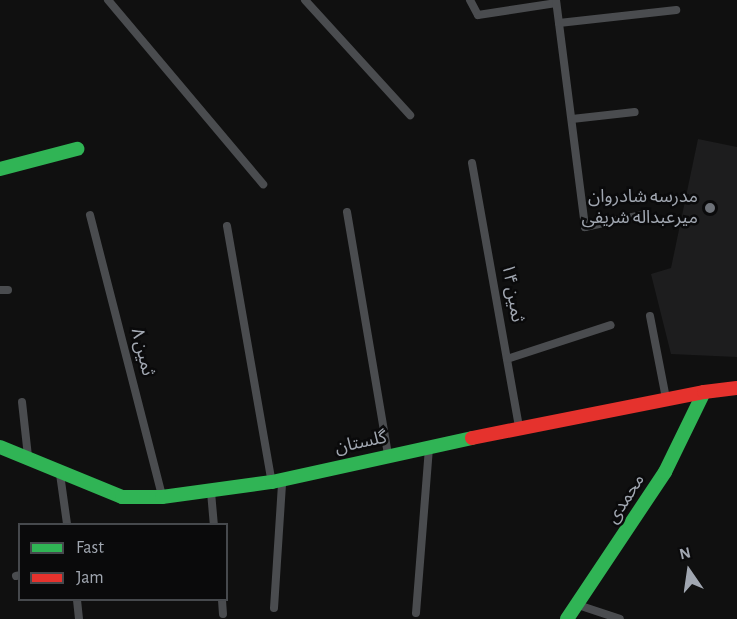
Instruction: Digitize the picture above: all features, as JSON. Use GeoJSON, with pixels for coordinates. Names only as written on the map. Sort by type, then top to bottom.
{"type":"FeatureCollection","features":[{"type":"Feature","properties":{"kind":"street"},"geometry":{"type":"LineString","coordinates":[[0,169],[77,149]]}},
{"type":"Feature","properties":{"kind":"street","name":"گلستان"},"geometry":{"type":"LineString","coordinates":[[0,447],[60,474],[123,497],[162,497],[211,492],[277,481],[429,447],[704,392],[737,388]]}},
{"type":"Feature","properties":{"kind":"street","name":"محمدی"},"geometry":{"type":"LineString","coordinates":[[567,619],[665,472],[704,392]]}},
{"type":"Feature","properties":{"kind":"lane"},"geometry":{"type":"LineString","coordinates":[[108,0],[262,184]]}},
{"type":"Feature","properties":{"kind":"lane"},"geometry":{"type":"LineString","coordinates":[[305,0],[410,115]]}},
{"type":"Feature","properties":{"kind":"lane"},"geometry":{"type":"LineString","coordinates":[[470,0],[477,15],[556,2],[585,227],[641,215]]}},
{"type":"Feature","properties":{"kind":"lane"},"geometry":{"type":"LineString","coordinates":[[559,22],[676,10]]}},
{"type":"Feature","properties":{"kind":"lane"},"geometry":{"type":"LineString","coordinates":[[572,119],[635,112]]}},
{"type":"Feature","properties":{"kind":"lane","name":"ثمین ۱۴"},"geometry":{"type":"LineString","coordinates":[[472,163],[519,429]]}},
{"type":"Feature","properties":{"kind":"lane"},"geometry":{"type":"LineString","coordinates":[[347,212],[388,456]]}},
{"type":"Feature","properties":{"kind":"lane","name":"ثمین ۸"},"geometry":{"type":"LineString","coordinates":[[90,214],[162,497]]}},
{"type":"Feature","properties":{"kind":"lane"},"geometry":{"type":"LineString","coordinates":[[226,225],[277,481],[274,608]]}},
{"type":"Feature","properties":{"kind":"lane"},"geometry":{"type":"LineString","coordinates":[[650,316],[667,400]]}},
{"type":"Feature","properties":{"kind":"lane"},"geometry":{"type":"LineString","coordinates":[[507,359],[611,325]]}},
{"type":"Feature","properties":{"kind":"lane"},"geometry":{"type":"LineString","coordinates":[[22,402],[28,459]]}},
{"type":"Feature","properties":{"kind":"lane"},"geometry":{"type":"LineString","coordinates":[[416,613],[429,447]]}},
{"type":"Feature","properties":{"kind":"lane"},"geometry":{"type":"LineString","coordinates":[[60,474],[67,523]]}},
{"type":"Feature","properties":{"kind":"lane"},"geometry":{"type":"LineString","coordinates":[[211,492],[214,523]]}},
{"type":"Feature","properties":{"kind":"lane"},"geometry":{"type":"LineString","coordinates":[[77,601],[79,619]]}},
{"type":"Feature","properties":{"kind":"lane"},"geometry":{"type":"LineString","coordinates":[[222,601],[223,614]]}},
{"type":"Feature","properties":{"kind":"lane"},"geometry":{"type":"LineString","coordinates":[[578,605],[620,619]]}},
{"type":"Feature","properties":{"kind":"shaded area","name":"مدرسه شادروان میرعبداله شریفی"},"geometry":{"type":"Polygon","coordinates":[[[698,139],[737,147],[737,357],[671,354],[651,274],[671,268],[698,139]]]}},
{"type":"Feature","properties":{"kind":"traffic: fast"},"geometry":{"type":"LineString","coordinates":[[0,169],[77,149]]}},
{"type":"Feature","properties":{"kind":"traffic: fast"},"geometry":{"type":"LineString","coordinates":[[567,619],[665,472],[704,392]]}},
{"type":"Feature","properties":{"kind":"traffic: fast"},"geometry":{"type":"LineString","coordinates":[[0,447],[122,497],[162,497],[272,482],[472,438]]}},
{"type":"Feature","properties":{"kind":"traffic: jam"},"geometry":{"type":"LineString","coordinates":[[472,438],[704,392],[737,388]]}},
{"type":"Feature","properties":{"kind":"place","name":"مدرسه شادروان میرعبداله شریفی"},"geometry":{"type":"Point","coordinates":[710,208]}}]}
